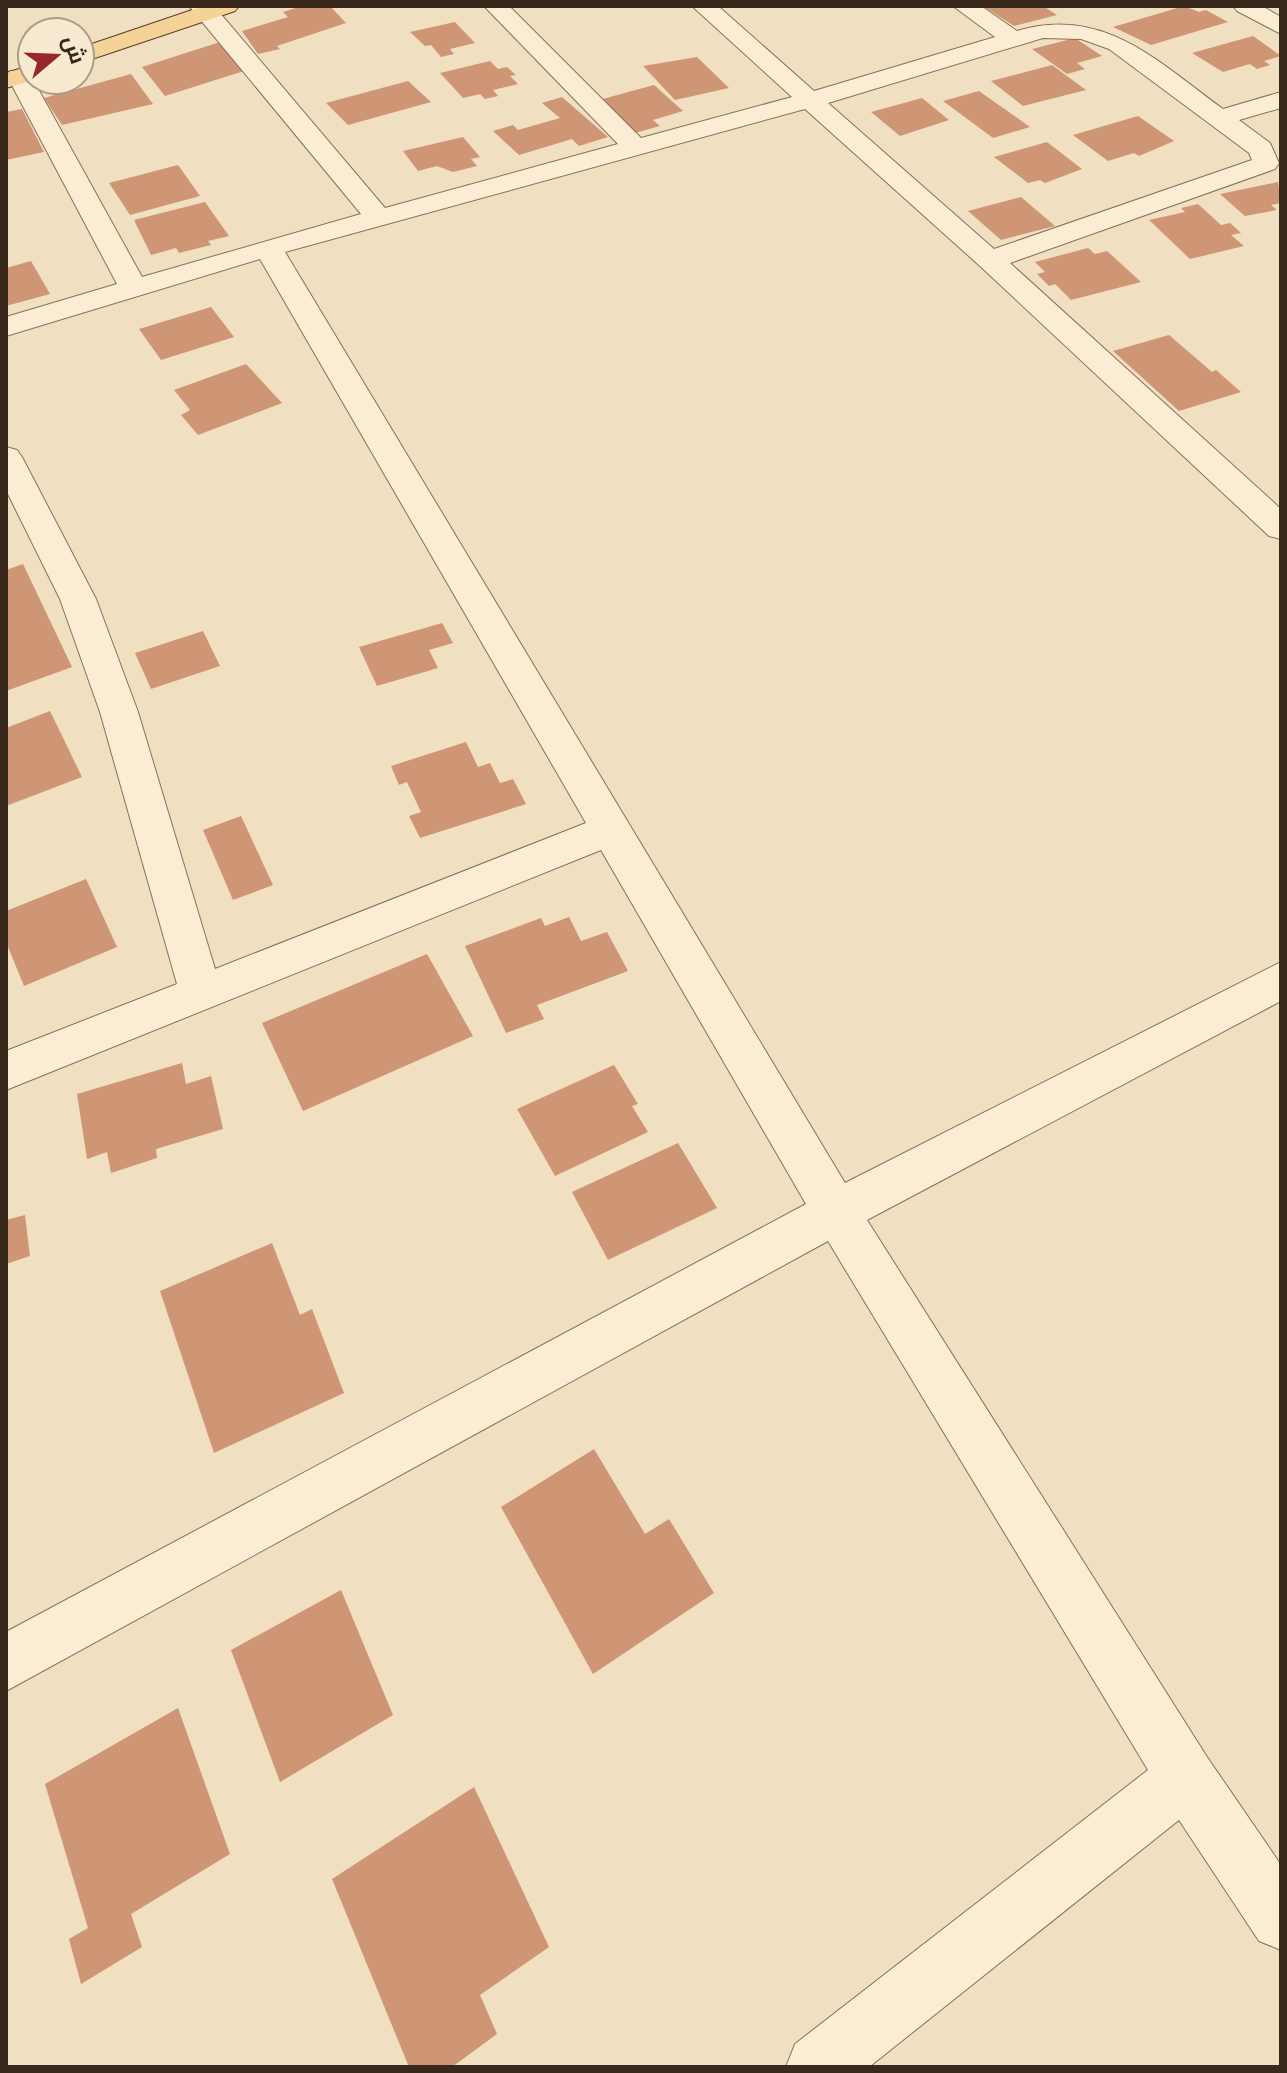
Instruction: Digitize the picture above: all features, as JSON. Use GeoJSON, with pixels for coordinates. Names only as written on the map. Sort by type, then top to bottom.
{"type":"FeatureCollection","features":[{"type":"Feature","properties":{"kind":"main road"},"geometry":{"type":"LineString","coordinates":[[96,28],[159,6]]}},
{"type":"Feature","properties":{"kind":"main road"},"geometry":{"type":"LineString","coordinates":[[96,50],[212,8]]}},
{"type":"Feature","properties":{"kind":"street"},"geometry":{"type":"LineString","coordinates":[[496,6],[635,147]]}},
{"type":"Feature","properties":{"kind":"street"},"geometry":{"type":"LineString","coordinates":[[704,6],[990,260],[1281,528]]}},
{"type":"Feature","properties":{"kind":"street"},"geometry":{"type":"LineString","coordinates":[[965,6],[1012,38]]}},
{"type":"Feature","properties":{"kind":"street"},"geometry":{"type":"LineString","coordinates":[[1245,6],[1281,27]]}},
{"type":"Feature","properties":{"kind":"street"},"geometry":{"type":"LineString","coordinates":[[212,8],[379,218]]}},
{"type":"Feature","properties":{"kind":"street"},"geometry":{"type":"LineString","coordinates":[[6,327],[268,248],[810,100],[1012,38],[1071,29],[1096,34],[1118,44],[1261,149],[1266,163],[990,260]]}},
{"type":"Feature","properties":{"kind":"street"},"geometry":{"type":"LineString","coordinates":[[29,96],[133,287]]}},
{"type":"Feature","properties":{"kind":"street"},"geometry":{"type":"LineString","coordinates":[[1219,118],[1281,100]]}},
{"type":"Feature","properties":{"kind":"street"},"geometry":{"type":"LineString","coordinates":[[268,248],[836,1212],[1186,1778],[1281,1919]]}},
{"type":"Feature","properties":{"kind":"street"},"geometry":{"type":"LineString","coordinates":[[6,457],[78,599],[119,712],[201,992]]}},
{"type":"Feature","properties":{"kind":"street"},"geometry":{"type":"LineString","coordinates":[[6,1071],[611,829]]}},
{"type":"Feature","properties":{"kind":"street"},"geometry":{"type":"LineString","coordinates":[[6,1663],[836,1212],[1281,980]]}},
{"type":"Feature","properties":{"kind":"street"},"geometry":{"type":"LineString","coordinates":[[818,2067],[988,1930],[1186,1778]]}},
{"type":"Feature","properties":{"kind":"building"},"geometry":{"type":"Polygon","coordinates":[[[302,6],[330,6],[346,23],[277,46],[280,49],[258,54],[242,31],[288,17],[283,12],[302,6]]]}},
{"type":"Feature","properties":{"kind":"building"},"geometry":{"type":"Polygon","coordinates":[[[983,6],[1043,6],[1057,15],[1014,26],[983,6]]]}},
{"type":"Feature","properties":{"kind":"building"},"geometry":{"type":"Polygon","coordinates":[[[1184,6],[1199,12],[1206,10],[1228,22],[1151,45],[1113,27],[1184,6]]]}},
{"type":"Feature","properties":{"kind":"building"},"geometry":{"type":"Polygon","coordinates":[[[455,22],[475,43],[450,49],[454,54],[441,57],[431,45],[425,46],[410,32],[455,22]]]}},
{"type":"Feature","properties":{"kind":"building"},"geometry":{"type":"Polygon","coordinates":[[[1253,36],[1281,56],[1264,61],[1270,65],[1257,69],[1250,64],[1223,72],[1192,53],[1253,36]]]}},
{"type":"Feature","properties":{"kind":"building"},"geometry":{"type":"Polygon","coordinates":[[[1075,38],[1102,56],[1077,63],[1085,69],[1067,74],[1032,49],[1075,38]]]}},
{"type":"Feature","properties":{"kind":"building"},"geometry":{"type":"Polygon","coordinates":[[[220,42],[244,71],[165,96],[142,67],[220,42]]]}},
{"type":"Feature","properties":{"kind":"building"},"geometry":{"type":"Polygon","coordinates":[[[697,57],[729,88],[675,100],[643,66],[697,57]]]}},
{"type":"Feature","properties":{"kind":"building"},"geometry":{"type":"Polygon","coordinates":[[[490,61],[498,69],[507,67],[516,75],[510,76],[518,84],[493,90],[498,96],[485,99],[480,94],[463,98],[440,73],[490,61]]]}},
{"type":"Feature","properties":{"kind":"building"},"geometry":{"type":"Polygon","coordinates":[[[1052,65],[1086,90],[1023,106],[991,81],[1052,65]]]}},
{"type":"Feature","properties":{"kind":"building"},"geometry":{"type":"Polygon","coordinates":[[[131,74],[153,104],[62,125],[44,98],[96,96],[96,84],[131,74]]]}},
{"type":"Feature","properties":{"kind":"building"},"geometry":{"type":"Polygon","coordinates":[[[408,81],[431,102],[348,125],[326,103],[408,81]]]}},
{"type":"Feature","properties":{"kind":"building"},"geometry":{"type":"Polygon","coordinates":[[[654,85],[683,111],[653,120],[660,126],[635,133],[599,100],[654,85]]]}},
{"type":"Feature","properties":{"kind":"building"},"geometry":{"type":"Polygon","coordinates":[[[979,91],[1030,127],[993,138],[943,101],[979,91]]]}},
{"type":"Feature","properties":{"kind":"building"},"geometry":{"type":"Polygon","coordinates":[[[562,97],[608,137],[579,146],[572,139],[519,155],[493,131],[513,125],[518,130],[560,118],[542,103],[562,97]]]}},
{"type":"Feature","properties":{"kind":"building"},"geometry":{"type":"Polygon","coordinates":[[[922,98],[949,120],[900,136],[871,112],[922,98]]]}},
{"type":"Feature","properties":{"kind":"building"},"geometry":{"type":"Polygon","coordinates":[[[22,109],[44,152],[6,160],[6,112],[22,109]]]}},
{"type":"Feature","properties":{"kind":"building"},"geometry":{"type":"Polygon","coordinates":[[[1138,116],[1174,141],[1139,156],[1134,153],[1108,161],[1073,135],[1138,116]]]}},
{"type":"Feature","properties":{"kind":"building"},"geometry":{"type":"Polygon","coordinates":[[[463,137],[480,157],[471,159],[477,166],[453,172],[437,166],[418,171],[403,151],[463,137]]]}},
{"type":"Feature","properties":{"kind":"building"},"geometry":{"type":"Polygon","coordinates":[[[1047,142],[1082,169],[1045,183],[1040,180],[1028,183],[994,157],[1047,142]]]}},
{"type":"Feature","properties":{"kind":"building"},"geometry":{"type":"Polygon","coordinates":[[[178,165],[200,196],[130,215],[109,183],[178,165]]]}},
{"type":"Feature","properties":{"kind":"building"},"geometry":{"type":"Polygon","coordinates":[[[1278,182],[1281,203],[1271,205],[1277,210],[1245,216],[1220,194],[1278,182]]]}},
{"type":"Feature","properties":{"kind":"building"},"geometry":{"type":"Polygon","coordinates":[[[1021,197],[1055,226],[1001,240],[968,211],[1021,197]]]}},
{"type":"Feature","properties":{"kind":"building"},"geometry":{"type":"Polygon","coordinates":[[[205,202],[229,236],[208,241],[211,245],[179,253],[176,248],[151,255],[134,220],[205,202]]]}},
{"type":"Feature","properties":{"kind":"building"},"geometry":{"type":"Polygon","coordinates":[[[1198,204],[1221,225],[1230,223],[1241,233],[1231,235],[1244,246],[1190,259],[1149,220],[1185,212],[1181,208],[1198,204]]]}},
{"type":"Feature","properties":{"kind":"building"},"geometry":{"type":"Polygon","coordinates":[[[1088,248],[1095,254],[1107,251],[1141,282],[1071,300],[1055,284],[1049,286],[1037,274],[1045,272],[1035,262],[1088,248]]]}},
{"type":"Feature","properties":{"kind":"building"},"geometry":{"type":"Polygon","coordinates":[[[31,261],[50,294],[6,306],[6,268],[31,261]]]}},
{"type":"Feature","properties":{"kind":"building"},"geometry":{"type":"Polygon","coordinates":[[[211,307],[234,337],[161,360],[139,329],[211,307]]]}},
{"type":"Feature","properties":{"kind":"building"},"geometry":{"type":"Polygon","coordinates":[[[1169,335],[1241,392],[1179,411],[1113,351],[1169,335]]]}},
{"type":"Feature","properties":{"kind":"building"},"geometry":{"type":"Polygon","coordinates":[[[246,364],[282,403],[198,435],[181,415],[190,410],[174,390],[246,364]]]}},
{"type":"Feature","properties":{"kind":"building"},"geometry":{"type":"Polygon","coordinates":[[[23,564],[72,667],[6,691],[6,570],[23,564]]]}},
{"type":"Feature","properties":{"kind":"building"},"geometry":{"type":"Polygon","coordinates":[[[442,623],[453,643],[429,650],[438,668],[377,686],[359,647],[442,623]]]}},
{"type":"Feature","properties":{"kind":"building"},"geometry":{"type":"Polygon","coordinates":[[[203,631],[220,666],[151,689],[135,653],[203,631]]]}},
{"type":"Feature","properties":{"kind":"building"},"geometry":{"type":"Polygon","coordinates":[[[50,711],[82,777],[6,806],[6,728],[50,711]]]}},
{"type":"Feature","properties":{"kind":"building"},"geometry":{"type":"Polygon","coordinates":[[[466,742],[478,767],[490,763],[500,783],[513,779],[526,804],[420,838],[409,816],[421,812],[407,782],[399,785],[391,766],[466,742]]]}},
{"type":"Feature","properties":{"kind":"building"},"geometry":{"type":"Polygon","coordinates":[[[241,816],[273,885],[233,900],[203,830],[241,816]]]}},
{"type":"Feature","properties":{"kind":"building"},"geometry":{"type":"Polygon","coordinates":[[[86,879],[117,947],[24,986],[6,942],[6,911],[86,879]]]}},
{"type":"Feature","properties":{"kind":"building"},"geometry":{"type":"Polygon","coordinates":[[[569,917],[581,941],[607,932],[628,971],[537,1005],[544,1019],[506,1033],[465,946],[541,918],[545,926],[569,917]]]}},
{"type":"Feature","properties":{"kind":"building"},"geometry":{"type":"Polygon","coordinates":[[[427,954],[473,1036],[303,1111],[262,1023],[427,954]]]}},
{"type":"Feature","properties":{"kind":"building"},"geometry":{"type":"Polygon","coordinates":[[[182,1063],[186,1084],[211,1076],[223,1129],[156,1149],[157,1158],[111,1173],[107,1152],[87,1159],[77,1094],[182,1063]]]}},
{"type":"Feature","properties":{"kind":"building"},"geometry":{"type":"Polygon","coordinates":[[[614,1065],[638,1104],[632,1106],[648,1132],[555,1176],[517,1109],[614,1065]]]}},
{"type":"Feature","properties":{"kind":"building"},"geometry":{"type":"Polygon","coordinates":[[[678,1143],[717,1208],[608,1260],[572,1192],[678,1143]]]}},
{"type":"Feature","properties":{"kind":"building"},"geometry":{"type":"Polygon","coordinates":[[[25,1215],[30,1256],[6,1264],[6,1220],[25,1215]]]}},
{"type":"Feature","properties":{"kind":"building"},"geometry":{"type":"Polygon","coordinates":[[[272,1243],[300,1315],[312,1309],[344,1393],[214,1453],[160,1291],[272,1243]]]}},
{"type":"Feature","properties":{"kind":"building"},"geometry":{"type":"Polygon","coordinates":[[[594,1449],[645,1534],[669,1519],[714,1593],[593,1674],[501,1507],[594,1449]]]}},
{"type":"Feature","properties":{"kind":"building"},"geometry":{"type":"Polygon","coordinates":[[[341,1590],[393,1715],[280,1782],[231,1650],[341,1590]]]}},
{"type":"Feature","properties":{"kind":"building"},"geometry":{"type":"Polygon","coordinates":[[[178,1708],[230,1854],[131,1914],[142,1947],[81,1984],[69,1939],[88,1928],[45,1784],[178,1708]]]}},
{"type":"Feature","properties":{"kind":"building"},"geometry":{"type":"Polygon","coordinates":[[[474,1787],[549,1947],[480,1995],[497,2034],[452,2067],[409,2067],[332,1879],[474,1787]]]}}]}
